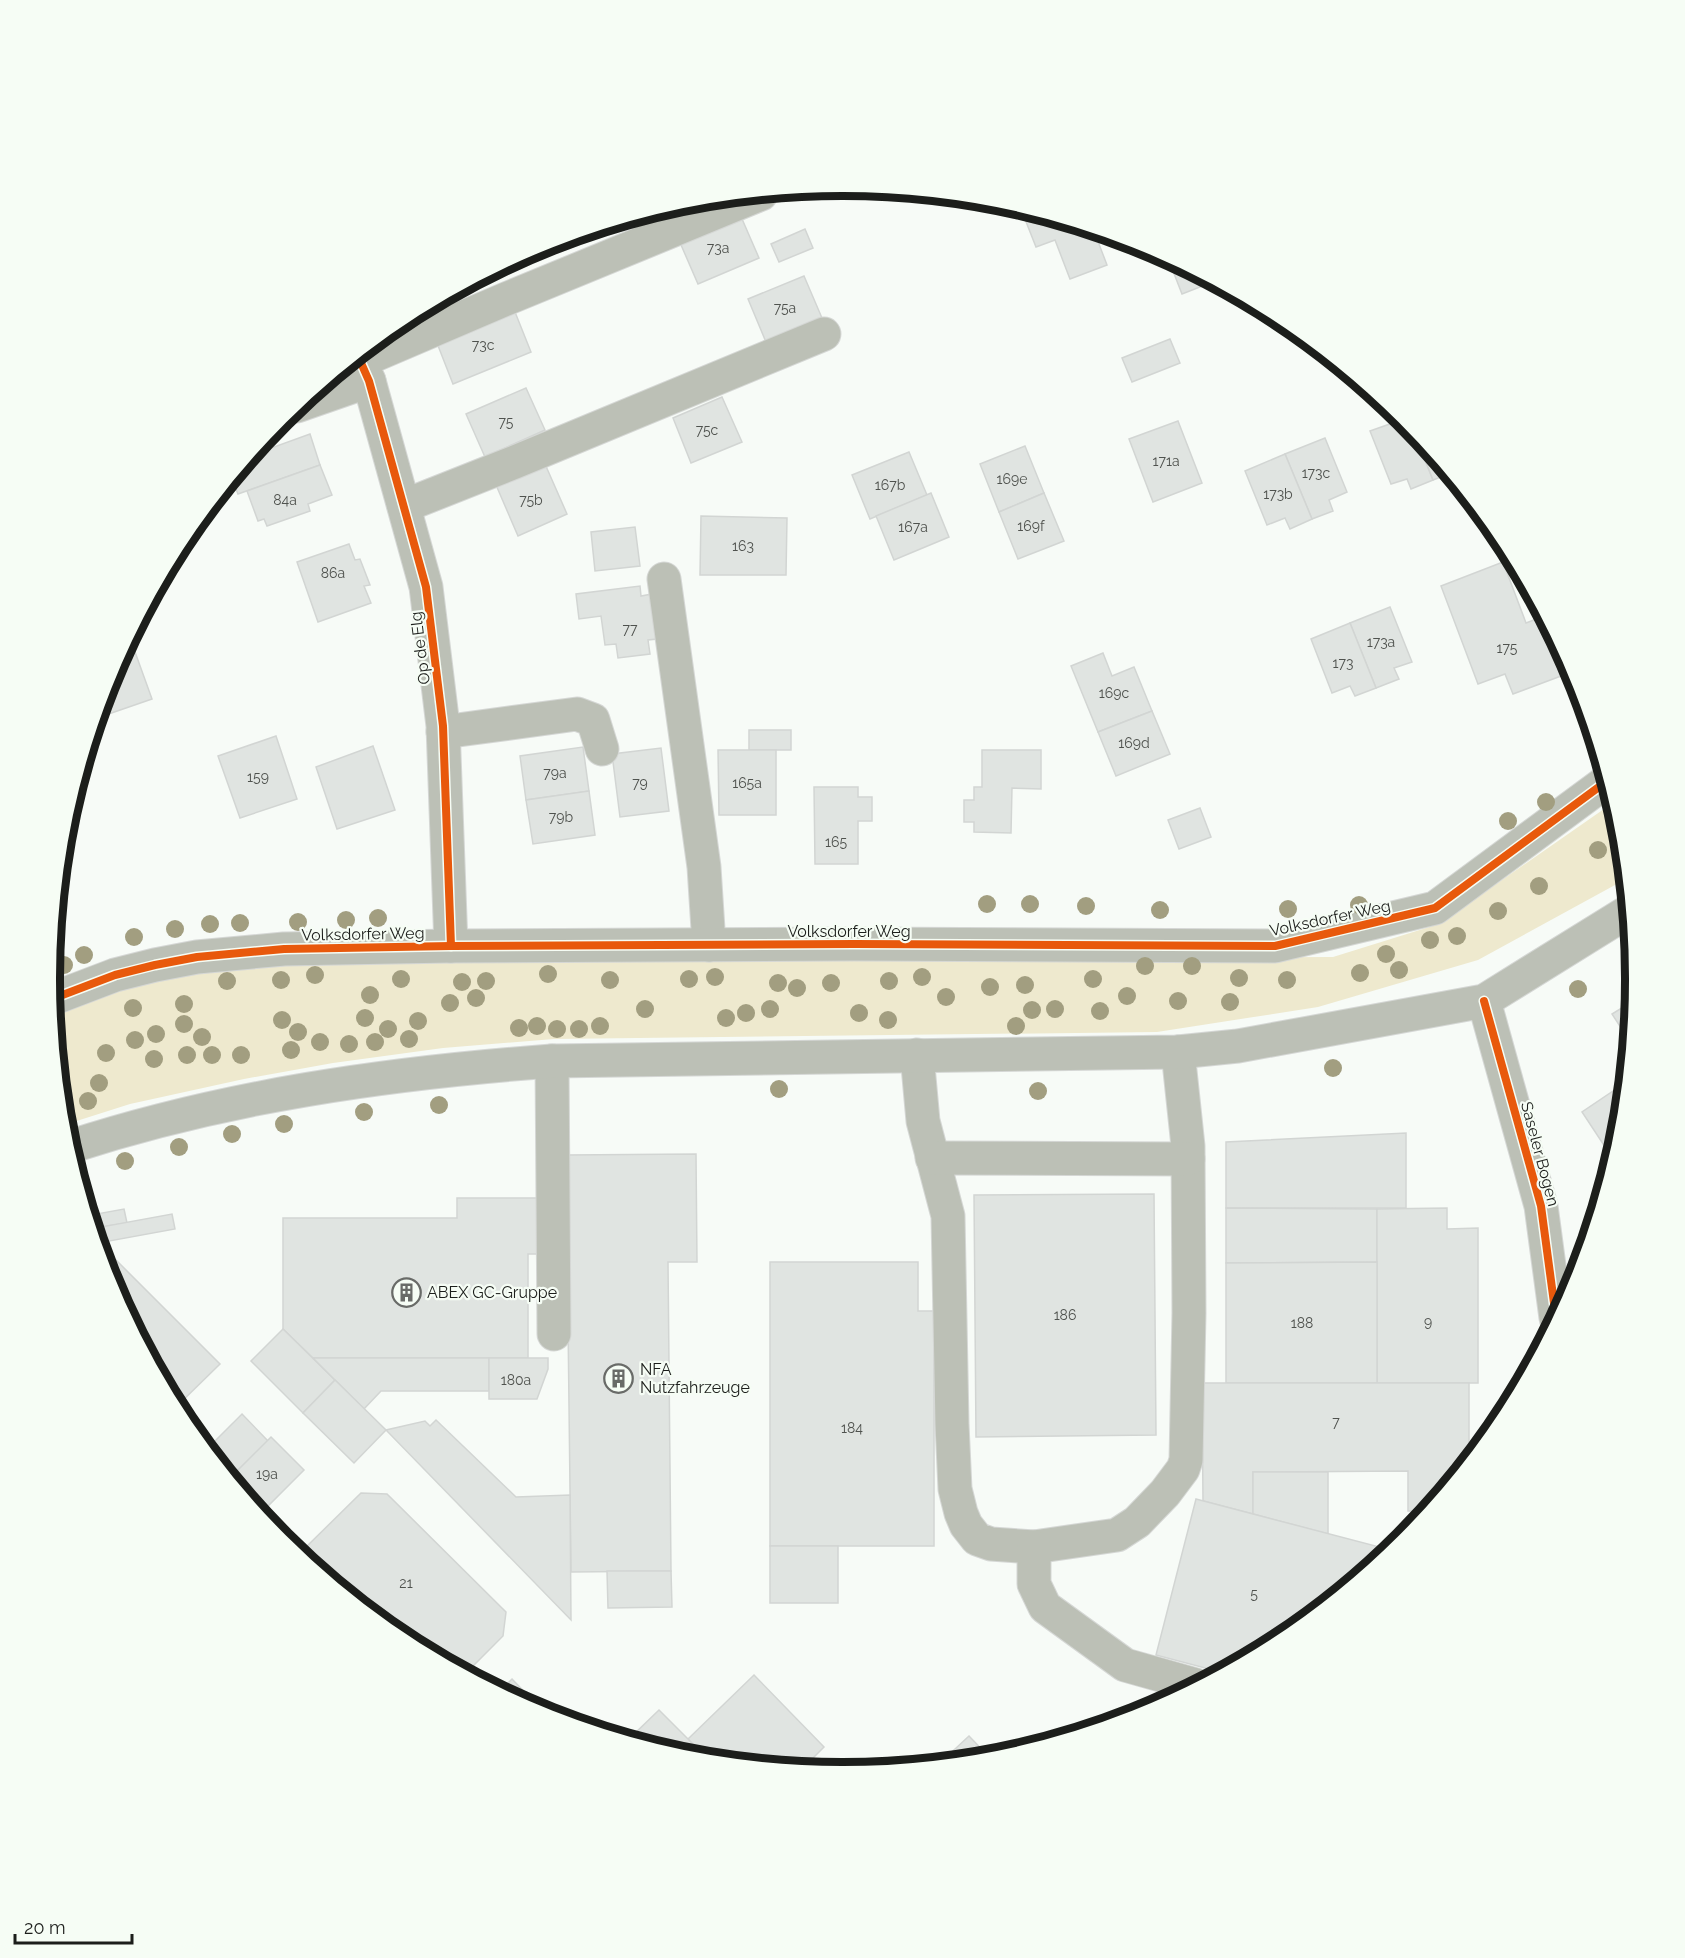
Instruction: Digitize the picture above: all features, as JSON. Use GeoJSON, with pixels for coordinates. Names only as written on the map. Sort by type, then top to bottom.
{"type":"FeatureCollection","features":[{"type":"Feature","properties":{"kind":"street"},"geometry":{"type":"LineString","coordinates":[[342,378],[362,366],[506,299],[738,203]]}},
{"type":"Feature","properties":{"kind":"street"},"geometry":{"type":"LineString","coordinates":[[404,506],[824,334]]}},
{"type":"Feature","properties":{"kind":"street","name":"Op de Elg"},"geometry":{"type":"LineString","coordinates":[[362,366],[426,587],[443,732],[451,946]]}},
{"type":"Feature","properties":{"kind":"street"},"geometry":{"type":"LineString","coordinates":[[664,579],[704,867],[709,945]]}},
{"type":"Feature","properties":{"kind":"street"},"geometry":{"type":"LineString","coordinates":[[443,732],[577,714],[593,720],[602,749]]}},
{"type":"Feature","properties":{"kind":"street","name":"Volksdorfer Weg"},"geometry":{"type":"LineString","coordinates":[[61,995],[115,975],[197,957],[285,950],[451,946],[1275,946],[1436,908],[1600,785]]}},
{"type":"Feature","properties":{"kind":"street"},"geometry":{"type":"LineString","coordinates":[[78,1144],[196,1111],[274,1094],[469,1067],[552,1061],[1178,1052],[1238,1046],[1484,1001],[1622,915]]}},
{"type":"Feature","properties":{"kind":"street","name":"Saseler Bogen"},"geometry":{"type":"LineString","coordinates":[[1484,1001],[1541,1206],[1554,1303]]}},
{"type":"Feature","properties":{"kind":"street"},"geometry":{"type":"LineString","coordinates":[[917,1055],[922,1114],[948,1216],[955,1489],[966,1525],[977,1539],[991,1544],[1034,1546],[1117,1535],[1137,1522],[1184,1469],[1189,1313],[1188,1159],[1178,1052]]}},
{"type":"Feature","properties":{"kind":"street"},"geometry":{"type":"LineString","coordinates":[[552,1061],[554,1335]]}},
{"type":"Feature","properties":{"kind":"street"},"geometry":{"type":"LineString","coordinates":[[932,1158],[1188,1159]]}},
{"type":"Feature","properties":{"kind":"street"},"geometry":{"type":"LineString","coordinates":[[1034,1546],[1034,1584],[1045,1607],[1125,1665],[1186,1682]]}},
{"type":"Feature","properties":{"kind":"shaded area"},"geometry":{"type":"Polygon","coordinates":[[[1606,808],[1619,883],[1478,960],[1318,1007],[1157,1032],[554,1039],[443,1048],[333,1063],[244,1079],[130,1104],[73,1122],[62,1030],[61,1011],[121,989],[207,972],[273,965],[847,958],[1333,957],[1439,924],[1606,808]]]}},
{"type":"Feature","properties":{"kind":"building"},"geometry":{"type":"Polygon","coordinates":[[[739,212],[759,258],[698,284],[678,238],[739,212]]]}},
{"type":"Feature","properties":{"kind":"building"},"geometry":{"type":"Polygon","coordinates":[[[1025,219],[1097,239],[1107,265],[1070,279],[1055,240],[1036,247],[1025,219]]]}},
{"type":"Feature","properties":{"kind":"building"},"geometry":{"type":"Polygon","coordinates":[[[805,229],[813,248],[779,262],[771,244],[805,229]]]}},
{"type":"Feature","properties":{"kind":"building"},"geometry":{"type":"Polygon","coordinates":[[[1173,270],[1205,285],[1182,294],[1173,270]]]}},
{"type":"Feature","properties":{"kind":"building"},"geometry":{"type":"Polygon","coordinates":[[[804,276],[822,318],[766,342],[748,299],[804,276]]]}},
{"type":"Feature","properties":{"kind":"building"},"geometry":{"type":"Polygon","coordinates":[[[513,307],[531,352],[453,384],[435,338],[513,307]]]}},
{"type":"Feature","properties":{"kind":"building"},"geometry":{"type":"Polygon","coordinates":[[[1170,339],[1180,363],[1132,382],[1122,358],[1170,339]]]}},
{"type":"Feature","properties":{"kind":"building"},"geometry":{"type":"Polygon","coordinates":[[[526,388],[545,430],[485,457],[466,414],[526,388]]]}},
{"type":"Feature","properties":{"kind":"building"},"geometry":{"type":"Polygon","coordinates":[[[722,397],[742,442],[691,463],[673,418],[722,397]]]}},
{"type":"Feature","properties":{"kind":"building"},"geometry":{"type":"Polygon","coordinates":[[[1178,421],[1202,483],[1153,502],[1129,439],[1178,421]]]}},
{"type":"Feature","properties":{"kind":"building"},"geometry":{"type":"Polygon","coordinates":[[[1393,423],[1423,454],[1433,480],[1411,489],[1407,479],[1391,484],[1370,431],[1393,423]]]}},
{"type":"Feature","properties":{"kind":"building"},"geometry":{"type":"Polygon","coordinates":[[[310,434],[320,465],[238,494],[235,487],[267,450],[310,434]]]}},
{"type":"Feature","properties":{"kind":"building"},"geometry":{"type":"Polygon","coordinates":[[[1325,438],[1347,492],[1329,500],[1333,511],[1312,519],[1285,454],[1325,438]]]}},
{"type":"Feature","properties":{"kind":"building"},"geometry":{"type":"Polygon","coordinates":[[[1025,446],[1044,493],[999,512],[980,464],[1025,446]]]}},
{"type":"Feature","properties":{"kind":"building"},"geometry":{"type":"Polygon","coordinates":[[[909,452],[927,495],[870,519],[852,475],[909,452]]]}},
{"type":"Feature","properties":{"kind":"building"},"geometry":{"type":"Polygon","coordinates":[[[1285,454],[1312,519],[1290,529],[1285,518],[1267,525],[1245,471],[1285,454]]]}},
{"type":"Feature","properties":{"kind":"building"},"geometry":{"type":"Polygon","coordinates":[[[1423,454],[1442,477],[1433,480],[1423,454]]]}},
{"type":"Feature","properties":{"kind":"building"},"geometry":{"type":"Polygon","coordinates":[[[545,464],[567,514],[518,536],[496,485],[545,464]]]}},
{"type":"Feature","properties":{"kind":"building"},"geometry":{"type":"Polygon","coordinates":[[[320,465],[332,495],[308,504],[310,511],[267,526],[264,519],[258,521],[247,491],[320,465]]]}},
{"type":"Feature","properties":{"kind":"building"},"geometry":{"type":"Polygon","coordinates":[[[931,493],[949,537],[894,560],[876,516],[931,493]]]}},
{"type":"Feature","properties":{"kind":"building"},"geometry":{"type":"Polygon","coordinates":[[[1044,493],[1064,541],[1018,559],[999,512],[1044,493]]]}},
{"type":"Feature","properties":{"kind":"building"},"geometry":{"type":"Polygon","coordinates":[[[701,516],[787,518],[786,575],[700,575],[701,516]]]}},
{"type":"Feature","properties":{"kind":"building"},"geometry":{"type":"Polygon","coordinates":[[[635,527],[640,566],[595,571],[591,532],[635,527]]]}},
{"type":"Feature","properties":{"kind":"building"},"geometry":{"type":"Polygon","coordinates":[[[349,544],[355,560],[360,559],[370,585],[364,586],[371,603],[318,622],[297,562],[349,544]]]}},
{"type":"Feature","properties":{"kind":"building"},"geometry":{"type":"Polygon","coordinates":[[[1503,562],[1526,623],[1537,619],[1561,676],[1513,694],[1505,674],[1478,684],[1441,586],[1503,562]]]}},
{"type":"Feature","properties":{"kind":"building"},"geometry":{"type":"Polygon","coordinates":[[[640,586],[641,596],[652,594],[657,639],[648,640],[650,654],[618,658],[616,644],[605,645],[601,616],[579,619],[576,594],[640,586]]]}},
{"type":"Feature","properties":{"kind":"building"},"geometry":{"type":"Polygon","coordinates":[[[1390,607],[1412,662],[1394,668],[1399,679],[1376,688],[1350,623],[1390,607]]]}},
{"type":"Feature","properties":{"kind":"building"},"geometry":{"type":"Polygon","coordinates":[[[1350,623],[1376,688],[1355,696],[1350,686],[1332,693],[1311,639],[1350,623]]]}},
{"type":"Feature","properties":{"kind":"building"},"geometry":{"type":"Polygon","coordinates":[[[134,649],[152,699],[107,715],[134,649]]]}},
{"type":"Feature","properties":{"kind":"building"},"geometry":{"type":"Polygon","coordinates":[[[1103,653],[1112,676],[1134,667],[1152,711],[1098,732],[1071,666],[1103,653]]]}},
{"type":"Feature","properties":{"kind":"building"},"geometry":{"type":"Polygon","coordinates":[[[1152,711],[1170,754],[1116,776],[1098,732],[1152,711]]]}},
{"type":"Feature","properties":{"kind":"building"},"geometry":{"type":"Polygon","coordinates":[[[749,730],[791,730],[791,750],[749,750],[749,730]]]}},
{"type":"Feature","properties":{"kind":"building"},"geometry":{"type":"Polygon","coordinates":[[[276,736],[297,799],[240,818],[218,756],[276,736]]]}},
{"type":"Feature","properties":{"kind":"building"},"geometry":{"type":"Polygon","coordinates":[[[373,746],[395,810],[337,829],[316,767],[373,746]]]}},
{"type":"Feature","properties":{"kind":"building"},"geometry":{"type":"Polygon","coordinates":[[[583,747],[589,791],[526,800],[520,756],[583,747]]]}},
{"type":"Feature","properties":{"kind":"building"},"geometry":{"type":"Polygon","coordinates":[[[661,748],[669,811],[620,817],[612,754],[661,748]]]}},
{"type":"Feature","properties":{"kind":"building"},"geometry":{"type":"Polygon","coordinates":[[[718,750],[776,750],[776,815],[719,815],[718,750]]]}},
{"type":"Feature","properties":{"kind":"building"},"geometry":{"type":"Polygon","coordinates":[[[982,750],[1041,750],[1041,789],[1012,788],[1011,833],[974,832],[974,822],[964,822],[964,800],[974,800],[974,787],[982,787],[982,750]]]}},
{"type":"Feature","properties":{"kind":"building"},"geometry":{"type":"Polygon","coordinates":[[[814,787],[858,787],[858,797],[872,797],[872,821],[858,821],[858,864],[815,864],[814,787]]]}},
{"type":"Feature","properties":{"kind":"building"},"geometry":{"type":"Polygon","coordinates":[[[589,791],[595,835],[533,844],[526,800],[589,791]]]}},
{"type":"Feature","properties":{"kind":"building"},"geometry":{"type":"Polygon","coordinates":[[[1200,808],[1211,837],[1179,849],[1168,820],[1200,808]]]}},
{"type":"Feature","properties":{"kind":"building"},"geometry":{"type":"Polygon","coordinates":[[[1624,1007],[1623,1031],[1612,1014],[1624,1007]]]}},
{"type":"Feature","properties":{"kind":"building"},"geometry":{"type":"Polygon","coordinates":[[[1617,1089],[1606,1148],[1582,1112],[1617,1089]]]}},
{"type":"Feature","properties":{"kind":"building"},"geometry":{"type":"Polygon","coordinates":[[[1406,1133],[1406,1208],[1226,1208],[1226,1142],[1406,1133]]]}},
{"type":"Feature","properties":{"kind":"building","name":"NFA Nutzfahrzeuge"},"geometry":{"type":"Polygon","coordinates":[[[696,1154],[697,1262],[668,1262],[671,1571],[571,1572],[566,1155],[696,1154]]]}},
{"type":"Feature","properties":{"kind":"building"},"geometry":{"type":"Polygon","coordinates":[[[1154,1194],[1156,1435],[976,1437],[974,1195],[1154,1194]]]}},
{"type":"Feature","properties":{"kind":"building","name":"ABEX GC-Gruppe"},"geometry":{"type":"Polygon","coordinates":[[[457,1198],[546,1198],[547,1254],[528,1254],[528,1358],[313,1358],[283,1329],[283,1218],[457,1218],[457,1198]]]}},
{"type":"Feature","properties":{"kind":"building"},"geometry":{"type":"Polygon","coordinates":[[[1226,1208],[1377,1209],[1377,1262],[1226,1263],[1226,1208]]]}},
{"type":"Feature","properties":{"kind":"building"},"geometry":{"type":"Polygon","coordinates":[[[1447,1208],[1447,1229],[1478,1228],[1478,1383],[1377,1383],[1377,1209],[1447,1208]]]}},
{"type":"Feature","properties":{"kind":"building"},"geometry":{"type":"Polygon","coordinates":[[[124,1209],[127,1223],[101,1227],[97,1214],[124,1209]]]}},
{"type":"Feature","properties":{"kind":"building"},"geometry":{"type":"Polygon","coordinates":[[[172,1214],[175,1229],[106,1242],[101,1227],[172,1214]]]}},
{"type":"Feature","properties":{"kind":"building"},"geometry":{"type":"Polygon","coordinates":[[[116,1260],[220,1364],[183,1400],[141,1325],[114,1262],[116,1260]]]}},
{"type":"Feature","properties":{"kind":"building"},"geometry":{"type":"Polygon","coordinates":[[[770,1262],[918,1262],[918,1311],[934,1311],[934,1546],[770,1546],[770,1262]]]}},
{"type":"Feature","properties":{"kind":"building"},"geometry":{"type":"Polygon","coordinates":[[[1377,1262],[1377,1383],[1226,1383],[1226,1263],[1377,1262]]]}},
{"type":"Feature","properties":{"kind":"building"},"geometry":{"type":"Polygon","coordinates":[[[283,1329],[335,1380],[303,1413],[251,1361],[283,1329]]]}},
{"type":"Feature","properties":{"kind":"building"},"geometry":{"type":"Polygon","coordinates":[[[313,1358],[489,1358],[489,1391],[381,1391],[364,1409],[313,1358]]]}},
{"type":"Feature","properties":{"kind":"building"},"geometry":{"type":"Polygon","coordinates":[[[489,1358],[548,1358],[548,1369],[537,1399],[489,1399],[489,1358]]]}},
{"type":"Feature","properties":{"kind":"building"},"geometry":{"type":"Polygon","coordinates":[[[335,1380],[386,1430],[354,1463],[303,1413],[335,1380]]]}},
{"type":"Feature","properties":{"kind":"building"},"geometry":{"type":"Polygon","coordinates":[[[1202,1383],[1469,1383],[1469,1447],[1416,1511],[1408,1511],[1408,1471],[1253,1472],[1253,1514],[1203,1501],[1202,1383]]]}},
{"type":"Feature","properties":{"kind":"building"},"geometry":{"type":"Polygon","coordinates":[[[242,1414],[268,1441],[236,1472],[213,1443],[242,1414]]]}},
{"type":"Feature","properties":{"kind":"building"},"geometry":{"type":"Polygon","coordinates":[[[436,1420],[516,1497],[570,1495],[571,1620],[386,1430],[425,1421],[430,1426],[436,1420]]]}},
{"type":"Feature","properties":{"kind":"building"},"geometry":{"type":"Polygon","coordinates":[[[271,1437],[304,1470],[266,1508],[236,1472],[271,1437]]]}},
{"type":"Feature","properties":{"kind":"building"},"geometry":{"type":"Polygon","coordinates":[[[1253,1472],[1328,1472],[1328,1534],[1253,1514],[1253,1472]]]}},
{"type":"Feature","properties":{"kind":"building"},"geometry":{"type":"Polygon","coordinates":[[[361,1493],[387,1494],[506,1612],[503,1636],[471,1668],[408,1630],[366,1600],[306,1547],[361,1493]]]}},
{"type":"Feature","properties":{"kind":"building"},"geometry":{"type":"Polygon","coordinates":[[[1196,1499],[1380,1547],[1319,1600],[1277,1630],[1211,1669],[1156,1655],[1196,1499]]]}},
{"type":"Feature","properties":{"kind":"building"},"geometry":{"type":"Polygon","coordinates":[[[770,1546],[838,1546],[838,1603],[770,1603],[770,1546]]]}},
{"type":"Feature","properties":{"kind":"building"},"geometry":{"type":"Polygon","coordinates":[[[607,1571],[671,1571],[672,1607],[608,1608],[607,1571]]]}},
{"type":"Feature","properties":{"kind":"building"},"geometry":{"type":"Polygon","coordinates":[[[754,1675],[824,1747],[810,1761],[791,1760],[740,1755],[696,1747],[688,1739],[754,1675]]]}},
{"type":"Feature","properties":{"kind":"building"},"geometry":{"type":"Polygon","coordinates":[[[512,1679],[528,1695],[506,1685],[512,1679]]]}},
{"type":"Feature","properties":{"kind":"building"},"geometry":{"type":"Polygon","coordinates":[[[659,1710],[695,1747],[640,1735],[635,1733],[659,1710]]]}},
{"type":"Feature","properties":{"kind":"building"},"geometry":{"type":"Polygon","coordinates":[[[969,1736],[981,1749],[949,1754],[969,1736]]]}},
{"type":"Feature","properties":{"kind":"cycle path"},"geometry":{"type":"LineString","coordinates":[[361,362],[369,381],[426,587],[443,726],[451,946]]}},
{"type":"Feature","properties":{"kind":"cycle path"},"geometry":{"type":"LineString","coordinates":[[61,996],[115,975],[155,965],[197,957],[284,949],[854,944],[1275,946],[1435,908],[1600,786]]}},
{"type":"Feature","properties":{"kind":"cycle path"},"geometry":{"type":"LineString","coordinates":[[1484,1001],[1541,1206],[1554,1303]]}},
{"type":"Feature","properties":{"kind":"place","name":"ABEX GC-Gruppe"},"geometry":{"type":"Point","coordinates":[406,1292]}},
{"type":"Feature","properties":{"kind":"place","name":"NFA Nutzfahrzeuge"},"geometry":{"type":"Point","coordinates":[619,1378]}}]}
